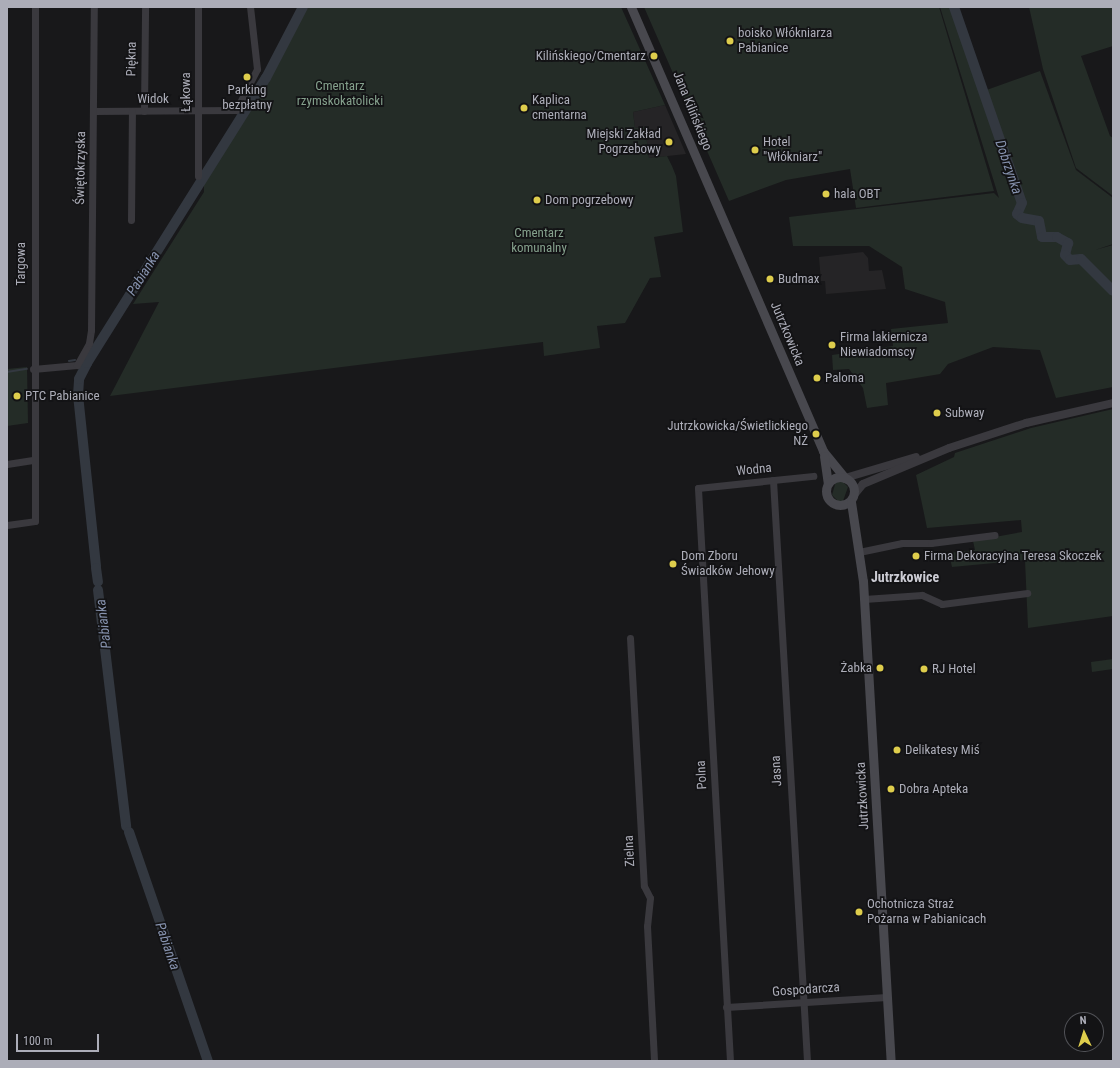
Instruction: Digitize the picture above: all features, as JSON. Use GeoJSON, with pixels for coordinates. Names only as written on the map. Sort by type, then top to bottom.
{"type":"FeatureCollection","features":[{"type":"Feature","properties":{"kind":"main road","name":"Jana Kilińskiego"},"geometry":{"type":"LineString","coordinates":[[631,7],[727,226]]}},
{"type":"Feature","properties":{"kind":"main road","name":"Jutrzkowicka"},"geometry":{"type":"LineString","coordinates":[[727,226],[823,451],[828,484]]}},
{"type":"Feature","properties":{"kind":"main road","name":"Jutrzkowicka"},"geometry":{"type":"LineString","coordinates":[[823,451],[845,478]]}},
{"type":"Feature","properties":{"kind":"main road"},"geometry":{"type":"LineString","coordinates":[[836,478],[845,478],[854,486],[852,498],[839,506],[832,503],[827,497],[828,484],[836,478]]}},
{"type":"Feature","properties":{"kind":"main road","name":"Jutrzkowicka"},"geometry":{"type":"LineString","coordinates":[[852,498],[854,531],[859,552],[864,599],[891,1061]]}},
{"type":"Feature","properties":{"kind":"main road","name":"Jutrzkowicka"},"geometry":{"type":"LineString","coordinates":[[839,506],[854,531]]}},
{"type":"Feature","properties":{"kind":"street","name":"Targowa"},"geometry":{"type":"LineString","coordinates":[[7,525],[34,521],[33,369],[35,7]]}},
{"type":"Feature","properties":{"kind":"street","name":"Świętokrzyska"},"geometry":{"type":"LineString","coordinates":[[33,369],[77,365],[89,344],[91,330],[94,7]]}},
{"type":"Feature","properties":{"kind":"street","name":"Piękna"},"geometry":{"type":"LineString","coordinates":[[144,111],[145,7]]}},
{"type":"Feature","properties":{"kind":"street","name":"Łąkowa"},"geometry":{"type":"LineString","coordinates":[[198,7],[198,176]]}},
{"type":"Feature","properties":{"kind":"street","name":"Widok"},"geometry":{"type":"LineString","coordinates":[[93,111],[236,110],[257,69],[250,7]]}},
{"type":"Feature","properties":{"kind":"street"},"geometry":{"type":"LineString","coordinates":[[131,220],[132,111]]}},
{"type":"Feature","properties":{"kind":"street"},"geometry":{"type":"LineString","coordinates":[[845,478],[944,450],[1026,423],[1113,403]]}},
{"type":"Feature","properties":{"kind":"street"},"geometry":{"type":"LineString","coordinates":[[852,498],[863,484],[944,450]]}},
{"type":"Feature","properties":{"kind":"street"},"geometry":{"type":"LineString","coordinates":[[7,464],[33,460]]}},
{"type":"Feature","properties":{"kind":"street","name":"Wodna"},"geometry":{"type":"LineString","coordinates":[[698,488],[813,476]]}},
{"type":"Feature","properties":{"kind":"street","name":"Jasna"},"geometry":{"type":"LineString","coordinates":[[773,480],[807,1061]]}},
{"type":"Feature","properties":{"kind":"street","name":"Polna"},"geometry":{"type":"LineString","coordinates":[[698,488],[730,1061]]}},
{"type":"Feature","properties":{"kind":"street"},"geometry":{"type":"LineString","coordinates":[[859,552],[902,544],[931,543],[995,535]]}},
{"type":"Feature","properties":{"kind":"street"},"geometry":{"type":"LineString","coordinates":[[864,599],[922,595],[942,604],[1026,593]]}},
{"type":"Feature","properties":{"kind":"street","name":"Zielna"},"geometry":{"type":"LineString","coordinates":[[630,638],[644,886],[650,898],[647,926],[654,1061]]}},
{"type":"Feature","properties":{"kind":"street","name":"Gospodarcza"},"geometry":{"type":"LineString","coordinates":[[726,1007],[887,997]]}},
{"type":"Feature","properties":{"kind":"shaded area"},"geometry":{"type":"Polygon","coordinates":[[[665,105],[686,154],[649,158],[645,127],[635,128],[633,112],[665,105]]]}},
{"type":"Feature","properties":{"kind":"shaded area"},"geometry":{"type":"Polygon","coordinates":[[[863,252],[868,258],[869,271],[882,270],[886,289],[826,294],[825,281],[821,281],[819,257],[863,252]]]}},
{"type":"Feature","properties":{"kind":"green space","name":"Cmentarz komunalny"},"geometry":{"type":"Polygon","coordinates":[[[306,7],[621,7],[665,105],[633,112],[635,128],[645,127],[649,158],[667,156],[672,166],[676,176],[683,232],[654,237],[661,277],[650,278],[625,323],[597,326],[600,348],[544,356],[543,342],[110,396],[159,302],[133,304],[204,192],[204,184],[268,79],[306,7]]]}},
{"type":"Feature","properties":{"kind":"green space"},"geometry":{"type":"Polygon","coordinates":[[[644,7],[939,7],[994,191],[856,208],[850,169],[786,180],[729,201],[644,7]]]}},
{"type":"Feature","properties":{"kind":"green space"},"geometry":{"type":"Polygon","coordinates":[[[940,7],[951,7],[981,92],[1040,71],[1076,170],[1113,198],[1113,244],[1095,250],[1113,245],[1113,387],[1056,398],[1040,350],[993,347],[948,364],[940,374],[886,383],[888,405],[867,408],[863,388],[849,369],[833,370],[832,355],[893,346],[891,329],[948,323],[945,302],[905,289],[902,267],[869,246],[793,246],[789,217],[994,193],[999,198],[940,7]]]}},
{"type":"Feature","properties":{"kind":"green space"},"geometry":{"type":"Polygon","coordinates":[[[1029,7],[1113,7],[1113,46],[1081,56],[1110,136],[1113,138],[1113,196],[1076,168],[1043,69],[1029,7]]]}},
{"type":"Feature","properties":{"kind":"green space","name":"PTC Pabianice"},"geometry":{"type":"Polygon","coordinates":[[[27,367],[28,423],[7,426],[7,369],[27,367]]]}},
{"type":"Feature","properties":{"kind":"green space"},"geometry":{"type":"Polygon","coordinates":[[[1113,409],[1113,616],[1028,628],[1025,560],[952,567],[949,553],[975,550],[973,541],[1022,532],[1021,520],[927,528],[916,475],[954,457],[955,453],[1031,428],[1113,409]]]}},
{"type":"Feature","properties":{"kind":"green space"},"geometry":{"type":"Polygon","coordinates":[[[836,481],[842,481],[848,487],[843,501],[839,502],[832,495],[836,481]]]}},
{"type":"Feature","properties":{"kind":"green space"},"geometry":{"type":"Polygon","coordinates":[[[1113,659],[1113,669],[1092,672],[1091,662],[1113,659]]]}},
{"type":"Feature","properties":{"kind":"waterway","name":"Pabianka"},"geometry":{"type":"LineString","coordinates":[[96,566],[78,395],[79,379],[87,363],[266,78],[303,7]]}},
{"type":"Feature","properties":{"kind":"waterway","name":"Dobrzynka"},"geometry":{"type":"LineString","coordinates":[[954,7],[1022,203],[1017,214],[1022,218],[1039,221],[1042,237],[1057,237],[1068,243],[1065,255],[1070,260],[1081,259],[1113,291]]}},
{"type":"Feature","properties":{"kind":"waterway"},"geometry":{"type":"LineString","coordinates":[[69,361],[75,360]]}},
{"type":"Feature","properties":{"kind":"waterway"},"geometry":{"type":"LineString","coordinates":[[7,372],[27,369]]}},
{"type":"Feature","properties":{"kind":"waterway","name":"Pabianka"},"geometry":{"type":"LineString","coordinates":[[96,568],[98,582]]}},
{"type":"Feature","properties":{"kind":"waterway","name":"Pabianka"},"geometry":{"type":"LineString","coordinates":[[98,590],[126,826]]}},
{"type":"Feature","properties":{"kind":"waterway","name":"Pabianka"},"geometry":{"type":"LineString","coordinates":[[129,832],[208,1061]]}},
{"type":"Feature","properties":{"kind":"place","name":"boisko Włókniarza Pabianice"},"geometry":{"type":"Point","coordinates":[730,41]}},
{"type":"Feature","properties":{"kind":"place","name":"Kilińskiego/Cmentarz"},"geometry":{"type":"Point","coordinates":[654,56]}},
{"type":"Feature","properties":{"kind":"place","name":"Parking bezpłatny"},"geometry":{"type":"Point","coordinates":[247,77]}},
{"type":"Feature","properties":{"kind":"place","name":"Kaplica cmentarna"},"geometry":{"type":"Point","coordinates":[524,108]}},
{"type":"Feature","properties":{"kind":"place","name":"Miejski Zakład Pogrzebowy"},"geometry":{"type":"Point","coordinates":[669,142]}},
{"type":"Feature","properties":{"kind":"place","name":"Hotel \"Włókniarz\""},"geometry":{"type":"Point","coordinates":[755,150]}},
{"type":"Feature","properties":{"kind":"place","name":"hala OBT"},"geometry":{"type":"Point","coordinates":[826,194]}},
{"type":"Feature","properties":{"kind":"place","name":"Dom pogrzebowy"},"geometry":{"type":"Point","coordinates":[537,200]}},
{"type":"Feature","properties":{"kind":"place","name":"Budmax"},"geometry":{"type":"Point","coordinates":[770,279]}},
{"type":"Feature","properties":{"kind":"place","name":"Firma lakiernicza Niewiadomscy"},"geometry":{"type":"Point","coordinates":[832,345]}},
{"type":"Feature","properties":{"kind":"place","name":"Paloma"},"geometry":{"type":"Point","coordinates":[817,378]}},
{"type":"Feature","properties":{"kind":"place","name":"PTC Pabianice"},"geometry":{"type":"Point","coordinates":[17,396]}},
{"type":"Feature","properties":{"kind":"place","name":"Subway"},"geometry":{"type":"Point","coordinates":[937,413]}},
{"type":"Feature","properties":{"kind":"place","name":"Jutrzkowicka/Świetlickiego NŻ"},"geometry":{"type":"Point","coordinates":[816,434]}},
{"type":"Feature","properties":{"kind":"place","name":"Firma Dekoracyjna Teresa Skoczek"},"geometry":{"type":"Point","coordinates":[916,556]}},
{"type":"Feature","properties":{"kind":"place","name":"Dom Zboru Świadków Jehowy"},"geometry":{"type":"Point","coordinates":[673,564]}},
{"type":"Feature","properties":{"kind":"place","name":"Żabka"},"geometry":{"type":"Point","coordinates":[880,668]}},
{"type":"Feature","properties":{"kind":"place","name":"RJ Hotel"},"geometry":{"type":"Point","coordinates":[924,669]}},
{"type":"Feature","properties":{"kind":"place","name":"Delikatesy Miś"},"geometry":{"type":"Point","coordinates":[897,750]}},
{"type":"Feature","properties":{"kind":"place","name":"Dobra Apteka"},"geometry":{"type":"Point","coordinates":[891,789]}},
{"type":"Feature","properties":{"kind":"place","name":"Ochotnicza Straż Pożarna w Pabianicach"},"geometry":{"type":"Point","coordinates":[859,912]}},
{"type":"Feature","properties":{"kind":"district","name":"Jutrzkowice"},"geometry":{"type":"Point","coordinates":[905,577]}},
{"type":"Feature","properties":{"kind":"park label","name":"Cmentarz rzymskokatolicki"},"geometry":{"type":"Point","coordinates":[340,94]}}]}
